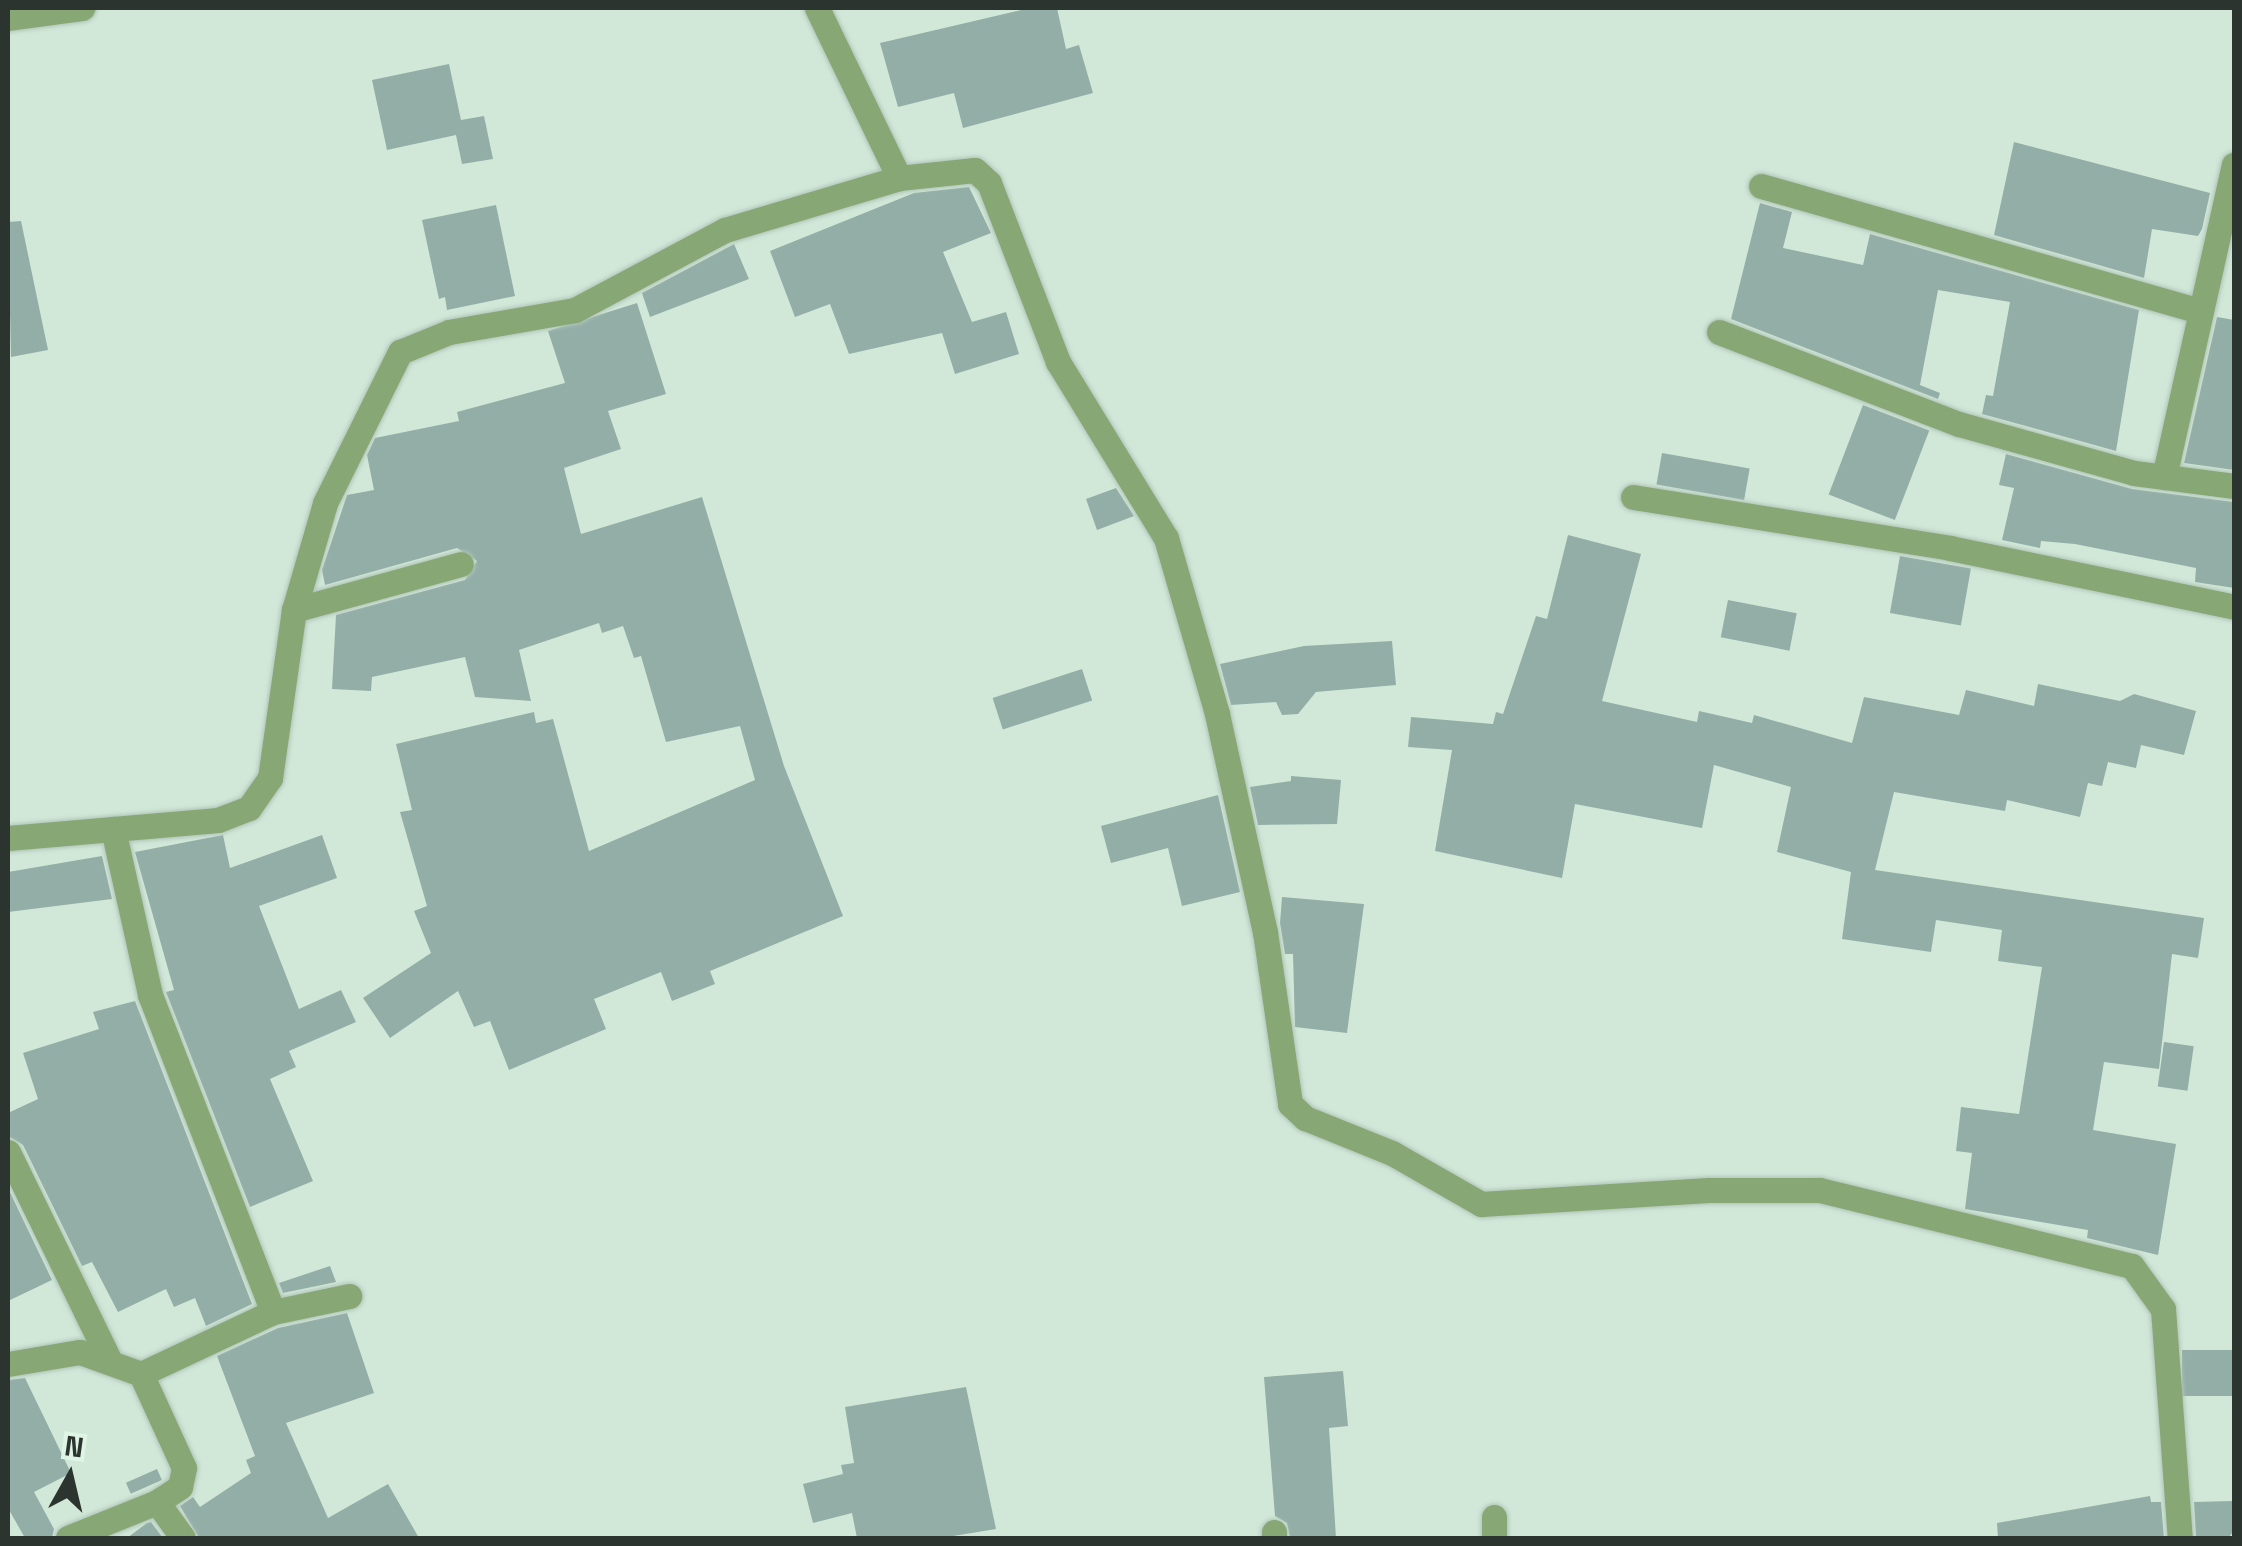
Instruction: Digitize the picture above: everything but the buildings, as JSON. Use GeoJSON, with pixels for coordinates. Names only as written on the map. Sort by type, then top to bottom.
{"type":"FeatureCollection","features":[{"type":"Feature","properties":{"kind":"street"},"geometry":{"type":"LineString","coordinates":[[8,18],[82,8]]}},
{"type":"Feature","properties":{"kind":"street"},"geometry":{"type":"LineString","coordinates":[[817,8],[899,178]]}},
{"type":"Feature","properties":{"kind":"street"},"geometry":{"type":"LineString","coordinates":[[2164,477],[2234,165]]}},
{"type":"Feature","properties":{"kind":"street"},"geometry":{"type":"LineString","coordinates":[[8,838],[218,820],[249,808],[270,778],[294,610],[325,503],[400,352],[449,332],[575,310],[725,230],[899,178],[958,167],[975,170],[989,182],[1058,362],[1166,538],[1217,714],[1265,932],[1290,1104],[1305,1118],[1392,1153],[1481,1204],[1709,1190],[1820,1190],[2132,1266],[2164,1309],[2180,1538]]}},
{"type":"Feature","properties":{"kind":"street"},"geometry":{"type":"LineString","coordinates":[[1762,186],[2201,311]]}},
{"type":"Feature","properties":{"kind":"street"},"geometry":{"type":"LineString","coordinates":[[1720,332],[1959,424],[2164,477],[2234,486]]}},
{"type":"Feature","properties":{"kind":"street"},"geometry":{"type":"LineString","coordinates":[[1632,497],[1950,548],[2234,607]]}},
{"type":"Feature","properties":{"kind":"street"},"geometry":{"type":"LineString","coordinates":[[294,610],[461,564]]}},
{"type":"Feature","properties":{"kind":"street"},"geometry":{"type":"LineString","coordinates":[[113,829],[150,995],[273,1312]]}},
{"type":"Feature","properties":{"kind":"street"},"geometry":{"type":"LineString","coordinates":[[8,1152],[108,1357]]}},
{"type":"Feature","properties":{"kind":"street"},"geometry":{"type":"LineString","coordinates":[[141,1374],[273,1312],[348,1296]]}},
{"type":"Feature","properties":{"kind":"street"},"geometry":{"type":"LineString","coordinates":[[8,1364],[80,1352],[108,1357],[141,1374],[184,1468],[180,1487],[157,1502],[68,1538]]}},
{"type":"Feature","properties":{"kind":"street"},"geometry":{"type":"LineString","coordinates":[[157,1502],[184,1538]]}}]}
